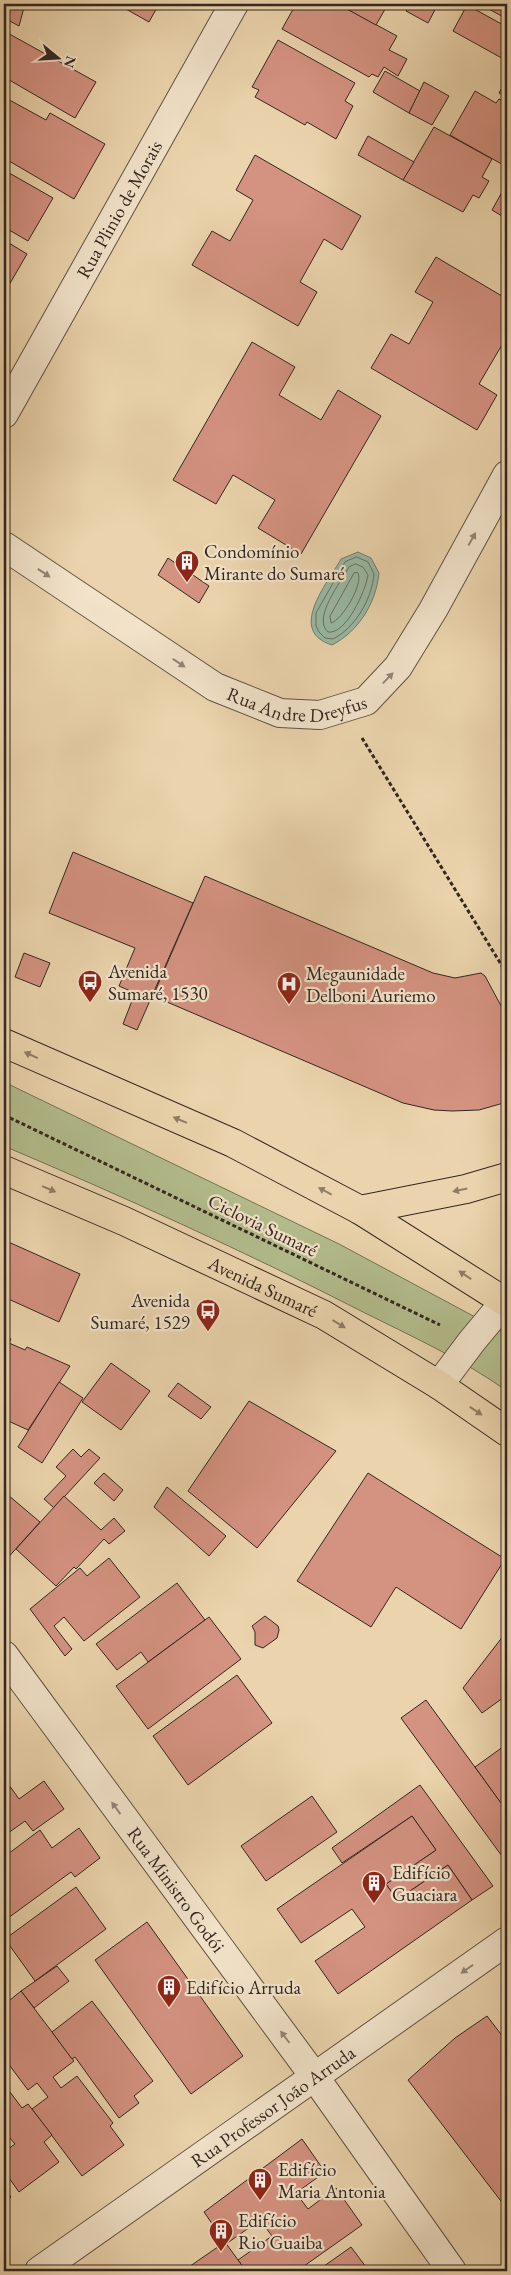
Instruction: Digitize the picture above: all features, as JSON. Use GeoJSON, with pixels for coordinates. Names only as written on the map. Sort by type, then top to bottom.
{"type":"FeatureCollection","features":[{"type":"Feature","properties":{"kind":"main road"},"geometry":{"type":"LineString","coordinates":[[4,1043],[234,1143],[360,1210],[507,1301]]}},
{"type":"Feature","properties":{"kind":"main road","name":"Avenida Sumaré"},"geometry":{"type":"LineString","coordinates":[[4,1170],[124,1221],[324,1315],[439,1385],[507,1432]]}},
{"type":"Feature","properties":{"kind":"main road"},"geometry":{"type":"LineString","coordinates":[[360,1210],[466,1189],[507,1177]]}},
{"type":"Feature","properties":{"kind":"street","name":"Rua Plinio de Morais"},"geometry":{"type":"LineString","coordinates":[[4,414],[234,4]]}},
{"type":"Feature","properties":{"kind":"street","name":"Rua Andre Dreyfus"},"geometry":{"type":"LineString","coordinates":[[4,546],[215,687],[280,713],[320,715],[366,701],[398,667],[433,610],[507,475]]}},
{"type":"Feature","properties":{"kind":"street"},"geometry":{"type":"LineString","coordinates":[[439,1385],[472,1341],[507,1301]]}},
{"type":"Feature","properties":{"kind":"street","name":"Rua Ministro Godói"},"geometry":{"type":"LineString","coordinates":[[4,1655],[314,2076],[452,2271]]}},
{"type":"Feature","properties":{"kind":"street","name":"Rua Professor João Arruda"},"geometry":{"type":"LineString","coordinates":[[39,2271],[507,1941]]}},
{"type":"Feature","properties":{"kind":"path"},"geometry":{"type":"LineString","coordinates":[[343,708],[507,974]]}},
{"type":"Feature","properties":{"kind":"path","name":"Ciclovia Sumaré"},"geometry":{"type":"LineString","coordinates":[[4,1116],[472,1341]]}},
{"type":"Feature","properties":{"kind":"shaded area"},"geometry":{"type":"Polygon","coordinates":[[[4,1082],[339,1244],[505,1333],[507,1335],[507,1391],[436,1348],[273,1267],[139,1205],[4,1146],[4,1082]]]}},
{"type":"Feature","properties":{"kind":"water"},"geometry":{"type":"Polygon","coordinates":[[[358,552],[371,558],[379,573],[374,595],[358,624],[342,639],[332,645],[319,638],[312,629],[311,618],[314,606],[341,559],[358,552]]]}},
{"type":"Feature","properties":{"kind":"building"},"geometry":{"type":"Polygon","coordinates":[[[4,4],[25,4],[19,26],[4,18],[4,4]]]}},
{"type":"Feature","properties":{"kind":"building"},"geometry":{"type":"Polygon","coordinates":[[[117,4],[159,4],[149,22],[117,4]]]}},
{"type":"Feature","properties":{"kind":"building"},"geometry":{"type":"Polygon","coordinates":[[[296,4],[338,4],[397,36],[389,50],[407,59],[398,76],[384,67],[378,77],[372,74],[369,77],[282,29],[296,4]]]}},
{"type":"Feature","properties":{"kind":"building"},"geometry":{"type":"Polygon","coordinates":[[[338,4],[388,4],[376,25],[338,4]]]}},
{"type":"Feature","properties":{"kind":"building"},"geometry":{"type":"Polygon","coordinates":[[[410,4],[438,4],[428,23],[406,11],[410,4]]]}},
{"type":"Feature","properties":{"kind":"building"},"geometry":{"type":"Polygon","coordinates":[[[489,4],[507,4],[507,19],[487,8],[489,4]]]}},
{"type":"Feature","properties":{"kind":"building"},"geometry":{"type":"Polygon","coordinates":[[[467,5],[507,27],[507,61],[453,31],[467,5]]]}},
{"type":"Feature","properties":{"kind":"building"},"geometry":{"type":"Polygon","coordinates":[[[4,31],[96,82],[75,118],[4,77],[4,31]]]}},
{"type":"Feature","properties":{"kind":"building"},"geometry":{"type":"Polygon","coordinates":[[[278,40],[355,83],[345,101],[353,106],[336,139],[307,122],[305,125],[255,97],[259,90],[252,87],[278,40]]]}},
{"type":"Feature","properties":{"kind":"building"},"geometry":{"type":"Polygon","coordinates":[[[385,71],[420,91],[409,113],[373,92],[385,71]]]}},
{"type":"Feature","properties":{"kind":"building"},"geometry":{"type":"Polygon","coordinates":[[[507,78],[507,98],[499,93],[507,78]]]}},
{"type":"Feature","properties":{"kind":"building"},"geometry":{"type":"Polygon","coordinates":[[[424,82],[449,96],[432,125],[409,113],[424,82]]]}},
{"type":"Feature","properties":{"kind":"building"},"geometry":{"type":"Polygon","coordinates":[[[475,91],[496,103],[499,99],[507,103],[507,167],[450,135],[475,91]]]}},
{"type":"Feature","properties":{"kind":"building"},"geometry":{"type":"Polygon","coordinates":[[[4,97],[46,120],[50,113],[105,144],[74,199],[4,158],[4,97]]]}},
{"type":"Feature","properties":{"kind":"building"},"geometry":{"type":"Polygon","coordinates":[[[434,127],[492,159],[482,177],[489,181],[479,198],[473,195],[463,212],[403,180],[434,127]]]}},
{"type":"Feature","properties":{"kind":"building"},"geometry":{"type":"Polygon","coordinates":[[[368,136],[414,162],[403,180],[358,155],[368,136]]]}},
{"type":"Feature","properties":{"kind":"building"},"geometry":{"type":"Polygon","coordinates":[[[255,155],[361,216],[342,250],[324,239],[300,282],[317,292],[298,326],[192,265],[212,231],[230,241],[253,200],[236,190],[255,155]]]}},
{"type":"Feature","properties":{"kind":"building"},"geometry":{"type":"Polygon","coordinates":[[[4,170],[53,198],[28,241],[4,227],[4,170]]]}},
{"type":"Feature","properties":{"kind":"building"},"geometry":{"type":"Polygon","coordinates":[[[507,183],[507,219],[492,210],[507,183]]]}},
{"type":"Feature","properties":{"kind":"building"},"geometry":{"type":"Polygon","coordinates":[[[4,240],[27,254],[5,292],[4,291],[4,240]]]}},
{"type":"Feature","properties":{"kind":"building"},"geometry":{"type":"Polygon","coordinates":[[[436,257],[507,299],[507,345],[503,343],[479,384],[497,395],[477,430],[371,368],[391,334],[409,344],[433,302],[415,292],[436,257]]]}},
{"type":"Feature","properties":{"kind":"building"},"geometry":{"type":"Polygon","coordinates":[[[252,342],[295,367],[279,395],[321,420],[338,390],[381,416],[301,554],[258,528],[275,500],[233,475],[216,504],[173,480],[252,342]]]}},
{"type":"Feature","properties":{"kind":"building","name":"Condomínio Mirante do Sumaré"},"geometry":{"type":"Polygon","coordinates":[[[168,558],[209,586],[199,603],[158,575],[168,558]]]}},
{"type":"Feature","properties":{"kind":"building"},"geometry":{"type":"Polygon","coordinates":[[[73,852],[193,903],[137,1030],[123,1024],[135,993],[119,986],[135,948],[49,913],[73,852]]]}},
{"type":"Feature","properties":{"kind":"building"},"geometry":{"type":"Polygon","coordinates":[[[205,876],[433,973],[455,978],[481,973],[485,976],[507,1017],[507,1102],[479,1110],[452,1111],[434,1110],[403,1103],[153,996],[205,876]]]}},
{"type":"Feature","properties":{"kind":"building"},"geometry":{"type":"Polygon","coordinates":[[[24,953],[50,963],[40,987],[15,977],[24,953]]]}},
{"type":"Feature","properties":{"kind":"building"},"geometry":{"type":"Polygon","coordinates":[[[4,1240],[80,1274],[59,1322],[4,1297],[4,1240]]]}},
{"type":"Feature","properties":{"kind":"building"},"geometry":{"type":"Polygon","coordinates":[[[4,1336],[11,1339],[9,1343],[25,1350],[27,1347],[70,1366],[28,1430],[4,1419],[4,1336]]]}},
{"type":"Feature","properties":{"kind":"building"},"geometry":{"type":"Polygon","coordinates":[[[111,1363],[150,1391],[121,1430],[82,1402],[111,1363]]]}},
{"type":"Feature","properties":{"kind":"building"},"geometry":{"type":"Polygon","coordinates":[[[59,1382],[83,1398],[42,1463],[18,1447],[59,1382]]]}},
{"type":"Feature","properties":{"kind":"building"},"geometry":{"type":"Polygon","coordinates":[[[178,1383],[211,1407],[201,1419],[168,1396],[178,1383]]]}},
{"type":"Feature","properties":{"kind":"building"},"geometry":{"type":"Polygon","coordinates":[[[249,1401],[336,1451],[257,1548],[188,1491],[249,1401]]]}},
{"type":"Feature","properties":{"kind":"building"},"geometry":{"type":"Polygon","coordinates":[[[73,1449],[81,1457],[89,1449],[100,1458],[54,1508],[44,1499],[66,1476],[56,1467],[73,1449]]]}},
{"type":"Feature","properties":{"kind":"building"},"geometry":{"type":"Polygon","coordinates":[[[104,1473],[123,1490],[114,1501],[94,1483],[104,1473]]]}},
{"type":"Feature","properties":{"kind":"building"},"geometry":{"type":"Polygon","coordinates":[[[368,1473],[505,1559],[461,1629],[396,1587],[371,1627],[297,1581],[368,1473]]]}},
{"type":"Feature","properties":{"kind":"building"},"geometry":{"type":"Polygon","coordinates":[[[167,1487],[226,1536],[209,1556],[154,1507],[167,1487]]]}},
{"type":"Feature","properties":{"kind":"building"},"geometry":{"type":"Polygon","coordinates":[[[8,1495],[40,1522],[4,1562],[4,1533],[8,1528],[4,1525],[4,1500],[8,1495]]]}},
{"type":"Feature","properties":{"kind":"building"},"geometry":{"type":"Polygon","coordinates":[[[64,1496],[101,1530],[114,1518],[125,1531],[109,1544],[104,1539],[76,1569],[74,1567],[56,1586],[16,1549],[64,1496]]]}},
{"type":"Feature","properties":{"kind":"building"},"geometry":{"type":"Polygon","coordinates":[[[109,1558],[140,1597],[84,1641],[64,1617],[54,1626],[72,1649],[65,1656],[30,1609],[80,1568],[87,1576],[109,1558]]]}},
{"type":"Feature","properties":{"kind":"building"},"geometry":{"type":"Polygon","coordinates":[[[177,1583],[205,1620],[148,1662],[141,1652],[117,1670],[96,1644],[177,1583]]]}},
{"type":"Feature","properties":{"kind":"building"},"geometry":{"type":"Polygon","coordinates":[[[265,1616],[278,1626],[279,1630],[277,1638],[263,1648],[255,1645],[255,1632],[252,1626],[265,1616]]]}},
{"type":"Feature","properties":{"kind":"building"},"geometry":{"type":"Polygon","coordinates":[[[209,1617],[241,1659],[148,1729],[116,1686],[209,1617]]]}},
{"type":"Feature","properties":{"kind":"building"},"geometry":{"type":"Polygon","coordinates":[[[507,1631],[507,1695],[482,1713],[463,1688],[507,1631]]]}},
{"type":"Feature","properties":{"kind":"building"},"geometry":{"type":"Polygon","coordinates":[[[237,1675],[272,1723],[188,1785],[153,1736],[237,1675]]]}},
{"type":"Feature","properties":{"kind":"building"},"geometry":{"type":"Polygon","coordinates":[[[426,1700],[507,1811],[507,1863],[401,1718],[426,1700]]]}},
{"type":"Feature","properties":{"kind":"building"},"geometry":{"type":"Polygon","coordinates":[[[507,1744],[507,1799],[501,1803],[475,1767],[507,1744]]]}},
{"type":"Feature","properties":{"kind":"building"},"geometry":{"type":"Polygon","coordinates":[[[4,1778],[19,1799],[44,1781],[64,1809],[33,1831],[25,1821],[4,1836],[4,1778]]]}},
{"type":"Feature","properties":{"kind":"building"},"geometry":{"type":"Polygon","coordinates":[[[420,1785],[493,1886],[472,1900],[448,1865],[397,1900],[386,1884],[436,1850],[412,1816],[342,1863],[332,1848],[420,1785]]]}},
{"type":"Feature","properties":{"kind":"building"},"geometry":{"type":"Polygon","coordinates":[[[312,1796],[337,1832],[266,1881],[241,1846],[312,1796]]]}},
{"type":"Feature","properties":{"kind":"building","name":"Edifício Guaciara"},"geometry":{"type":"Polygon","coordinates":[[[412,1816],[436,1850],[386,1884],[397,1900],[448,1865],[472,1900],[338,1994],[315,1961],[365,1927],[352,1909],[301,1943],[277,1909],[412,1816]]]}},
{"type":"Feature","properties":{"kind":"building"},"geometry":{"type":"Polygon","coordinates":[[[79,1828],[100,1858],[75,1877],[71,1872],[4,1921],[4,1857],[40,1830],[52,1848],[79,1828]]]}},
{"type":"Feature","properties":{"kind":"building"},"geometry":{"type":"Polygon","coordinates":[[[76,1887],[106,1929],[35,1981],[5,1939],[76,1887]]]}},
{"type":"Feature","properties":{"kind":"building","name":"Edifício Arruda"},"geometry":{"type":"Polygon","coordinates":[[[147,1922],[243,2056],[191,2094],[95,1960],[147,1922]]]}},
{"type":"Feature","properties":{"kind":"building"},"geometry":{"type":"Polygon","coordinates":[[[57,1966],[69,1981],[34,2008],[21,1991],[57,1966]]]}},
{"type":"Feature","properties":{"kind":"building"},"geometry":{"type":"Polygon","coordinates":[[[21,1991],[74,2061],[53,2077],[61,2088],[77,2076],[113,2123],[110,2126],[124,2145],[82,2176],[32,2109],[48,2097],[37,2083],[28,2090],[4,2058],[4,2005],[21,1991]]]}},
{"type":"Feature","properties":{"kind":"building"},"geometry":{"type":"Polygon","coordinates":[[[92,2001],[153,2081],[134,2096],[139,2103],[119,2118],[75,2057],[72,2059],[52,2032],[92,2001]]]}},
{"type":"Feature","properties":{"kind":"building"},"geometry":{"type":"Polygon","coordinates":[[[487,2016],[507,2042],[507,2209],[408,2080],[455,2038],[487,2016]]]}},
{"type":"Feature","properties":{"kind":"building"},"geometry":{"type":"Polygon","coordinates":[[[4,2084],[22,2108],[28,2104],[52,2135],[44,2142],[59,2162],[19,2192],[4,2171],[4,2152],[15,2144],[4,2131],[4,2084]]]}},
{"type":"Feature","properties":{"kind":"building","name":"Edifício Maria Antonia"},"geometry":{"type":"Polygon","coordinates":[[[302,2139],[325,2172],[296,2193],[308,2209],[336,2188],[362,2225],[297,2271],[246,2271],[238,2260],[272,2236],[260,2220],[226,2244],[204,2212],[302,2139]]]}},
{"type":"Feature","properties":{"kind":"building"},"geometry":{"type":"Polygon","coordinates":[[[4,2187],[11,2197],[4,2202],[4,2187]]]}},
{"type":"Feature","properties":{"kind":"building","name":"Edifício Rio Guaiba"},"geometry":{"type":"Polygon","coordinates":[[[225,2242],[246,2271],[183,2271],[225,2242]]]}},
{"type":"Feature","properties":{"kind":"building"},"geometry":{"type":"Polygon","coordinates":[[[351,2247],[369,2271],[317,2271],[351,2247]]]}},
{"type":"Feature","properties":{"kind":"place","name":"Condomínio Mirante do Sumaré"},"geometry":{"type":"Point","coordinates":[187,583]}},
{"type":"Feature","properties":{"kind":"place","name":"Avenida Sumaré, 1530"},"geometry":{"type":"Point","coordinates":[90,1003]}},
{"type":"Feature","properties":{"kind":"place","name":"Megaunidade Delboni Auriemo"},"geometry":{"type":"Point","coordinates":[289,1005]}},
{"type":"Feature","properties":{"kind":"place","name":"Avenida Sumaré, 1529"},"geometry":{"type":"Point","coordinates":[208,1332]}},
{"type":"Feature","properties":{"kind":"place","name":"Edifício Guaciara"},"geometry":{"type":"Point","coordinates":[374,1904]}},
{"type":"Feature","properties":{"kind":"place","name":"Edifício Arruda"},"geometry":{"type":"Point","coordinates":[169,2008]}},
{"type":"Feature","properties":{"kind":"place","name":"Edifício Maria Antonia"},"geometry":{"type":"Point","coordinates":[260,2201]}},
{"type":"Feature","properties":{"kind":"place","name":"Edifício Rio Guaiba"},"geometry":{"type":"Point","coordinates":[221,2252]}}]}
